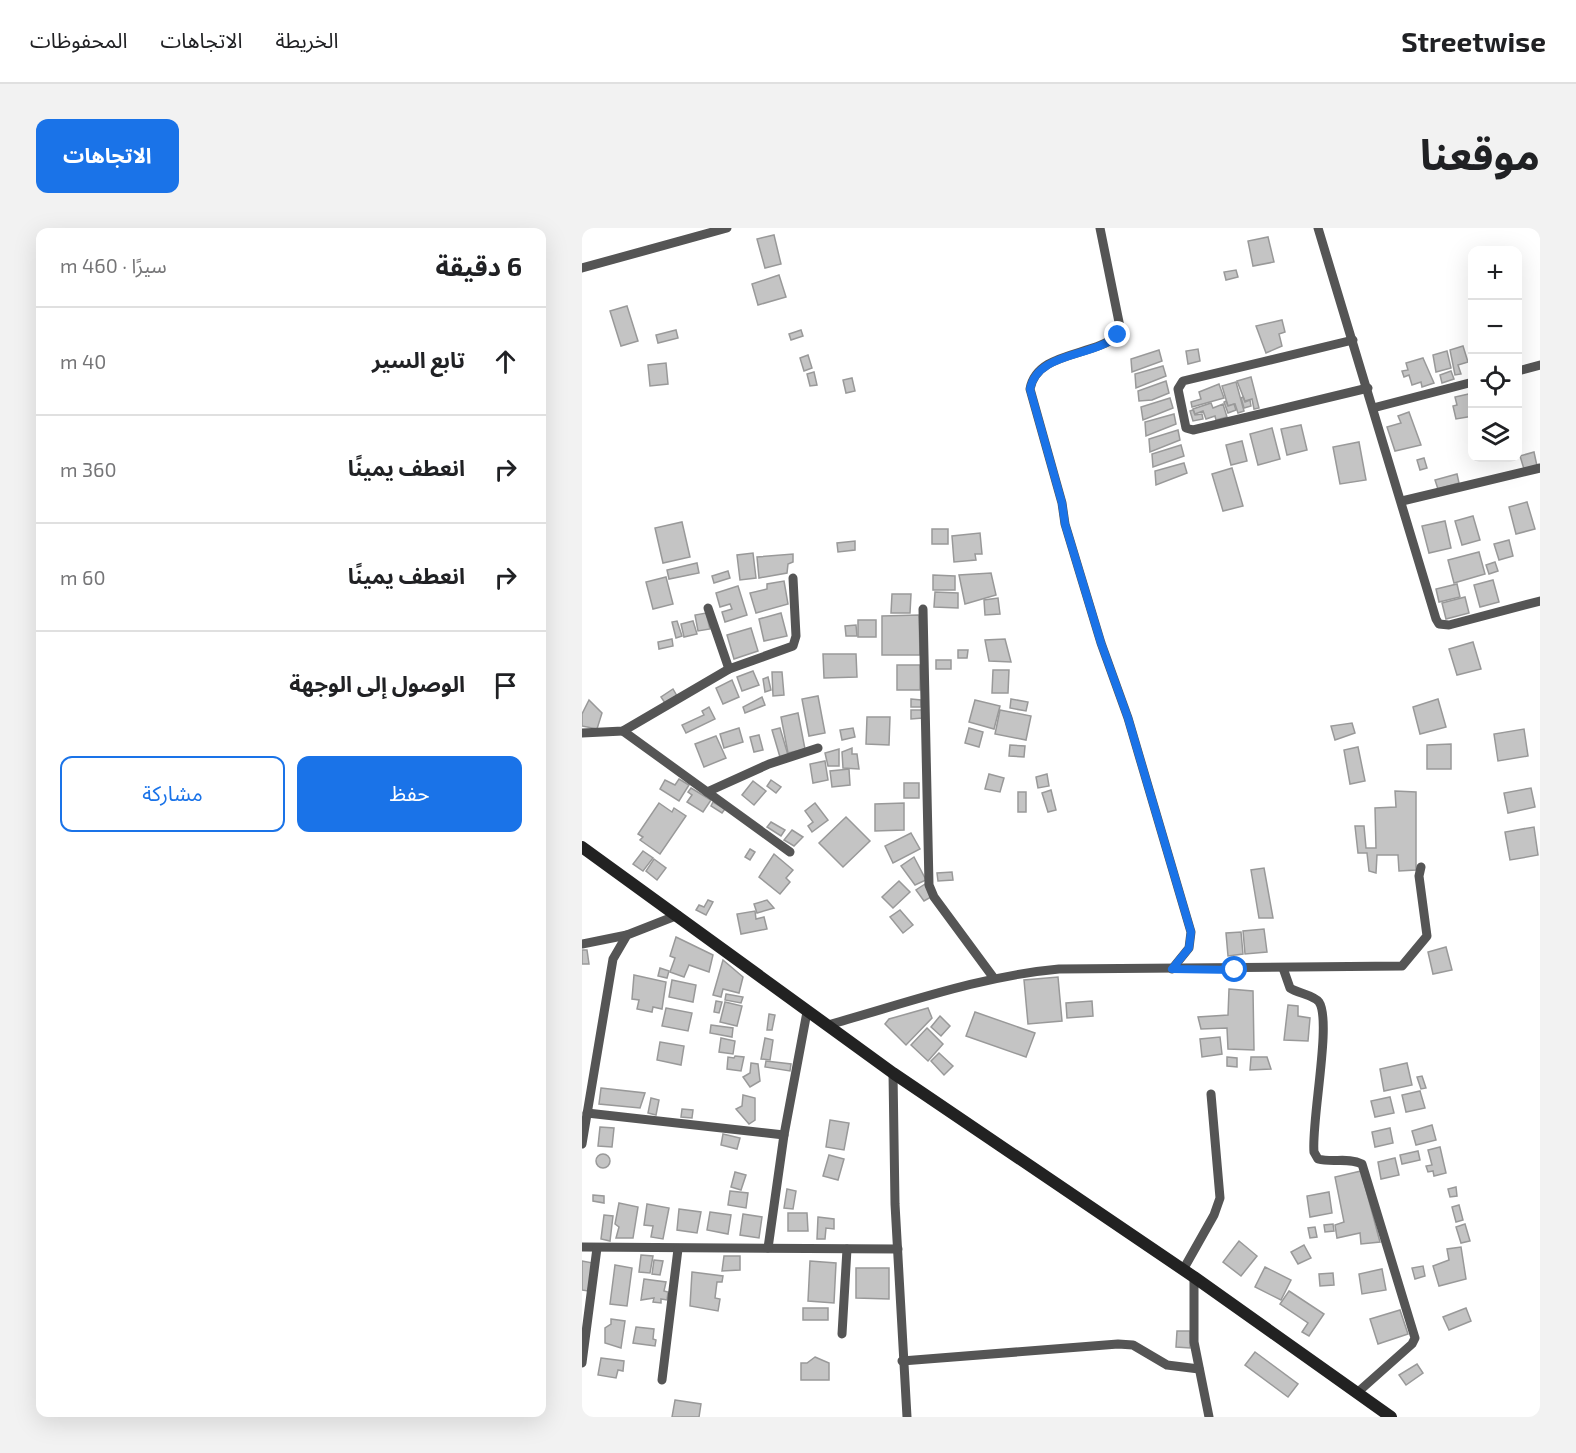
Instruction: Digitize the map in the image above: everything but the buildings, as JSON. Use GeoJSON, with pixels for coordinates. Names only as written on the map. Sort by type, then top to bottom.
{"type":"FeatureCollection","features":[{"type":"Feature","properties":{"kind":"street"},"geometry":{"type":"LineString","coordinates":[[582,268],[727,228]]}},
{"type":"Feature","properties":{"kind":"street"},"geometry":{"type":"LineString","coordinates":[[1100,228],[1120,327],[1118,335],[1087,352],[1044,366],[1036,372],[1030,389],[1062,503],[1065,524],[1101,643],[1128,718],[1191,932],[1189,948],[1172,969]]}},
{"type":"Feature","properties":{"kind":"street"},"geometry":{"type":"LineString","coordinates":[[1318,228],[1439,624],[1449,625],[1540,601]]}},
{"type":"Feature","properties":{"kind":"street"},"geometry":{"type":"LineString","coordinates":[[1353,340],[1183,381],[1178,389],[1186,428],[1193,430],[1368,388]]}},
{"type":"Feature","properties":{"kind":"street"},"geometry":{"type":"LineString","coordinates":[[1522,370],[1540,365]]}},
{"type":"Feature","properties":{"kind":"street"},"geometry":{"type":"LineString","coordinates":[[1373,408],[1468,383]]}},
{"type":"Feature","properties":{"kind":"street"},"geometry":{"type":"LineString","coordinates":[[1402,501],[1540,468]]}},
{"type":"Feature","properties":{"kind":"street"},"geometry":{"type":"LineString","coordinates":[[582,733],[622,731],[729,669],[793,646],[796,636],[793,578]]}},
{"type":"Feature","properties":{"kind":"street"},"geometry":{"type":"LineString","coordinates":[[708,608],[729,669]]}},
{"type":"Feature","properties":{"kind":"street"},"geometry":{"type":"LineString","coordinates":[[923,609],[929,885],[934,897],[993,977]]}},
{"type":"Feature","properties":{"kind":"street"},"geometry":{"type":"LineString","coordinates":[[622,731],[790,852]]}},
{"type":"Feature","properties":{"kind":"street"},"geometry":{"type":"LineString","coordinates":[[707,792],[769,764],[818,748]]}},
{"type":"Feature","properties":{"kind":"street"},"geometry":{"type":"LineString","coordinates":[[582,847],[893,1073],[1194,1277],[1391,1417]]}},
{"type":"Feature","properties":{"kind":"street"},"geometry":{"type":"LineString","coordinates":[[828,1025],[993,977],[1059,969],[1283,968],[1354,965],[1393,968],[1402,966],[1427,936],[1419,876],[1421,867]]}},
{"type":"Feature","properties":{"kind":"street"},"geometry":{"type":"LineString","coordinates":[[582,944],[627,935],[678,915]]}},
{"type":"Feature","properties":{"kind":"street"},"geometry":{"type":"LineString","coordinates":[[582,1144],[613,959],[627,935]]}},
{"type":"Feature","properties":{"kind":"street"},"geometry":{"type":"LineString","coordinates":[[1283,968],[1286,984],[1314,999],[1321,1008],[1323,1050],[1316,1098],[1314,1152],[1318,1159],[1325,1161],[1355,1160],[1362,1164],[1415,1338],[1412,1344],[1358,1392]]}},
{"type":"Feature","properties":{"kind":"street"},"geometry":{"type":"LineString","coordinates":[[768,1248],[784,1135],[807,1012]]}},
{"type":"Feature","properties":{"kind":"street"},"geometry":{"type":"LineString","coordinates":[[893,1073],[902,1361],[906,1417]]}},
{"type":"Feature","properties":{"kind":"street"},"geometry":{"type":"LineString","coordinates":[[1183,1270],[1214,1215],[1220,1198],[1211,1094]]}},
{"type":"Feature","properties":{"kind":"street"},"geometry":{"type":"LineString","coordinates":[[587,1113],[784,1135]]}},
{"type":"Feature","properties":{"kind":"street"},"geometry":{"type":"LineString","coordinates":[[582,1247],[678,1250],[768,1248],[898,1250]]}},
{"type":"Feature","properties":{"kind":"street"},"geometry":{"type":"LineString","coordinates":[[582,1363],[597,1248]]}},
{"type":"Feature","properties":{"kind":"street"},"geometry":{"type":"LineString","coordinates":[[842,1335],[847,1249]]}},
{"type":"Feature","properties":{"kind":"street"},"geometry":{"type":"LineString","coordinates":[[662,1380],[678,1250]]}},
{"type":"Feature","properties":{"kind":"street"},"geometry":{"type":"LineString","coordinates":[[1194,1277],[1193,1318],[1199,1369],[1209,1417]]}},
{"type":"Feature","properties":{"kind":"street"},"geometry":{"type":"LineString","coordinates":[[902,1361],[1118,1344],[1133,1345],[1167,1365],[1199,1369]]}},
{"type":"Feature","properties":{"kind":"route"},"geometry":{"type":"LineString","coordinates":[[1118,335],[1087,352],[1044,366],[1036,372],[1030,389],[1062,503],[1062,514],[1101,643],[1128,718],[1191,932],[1189,948],[1172,969],[1235,970]]}}]}
